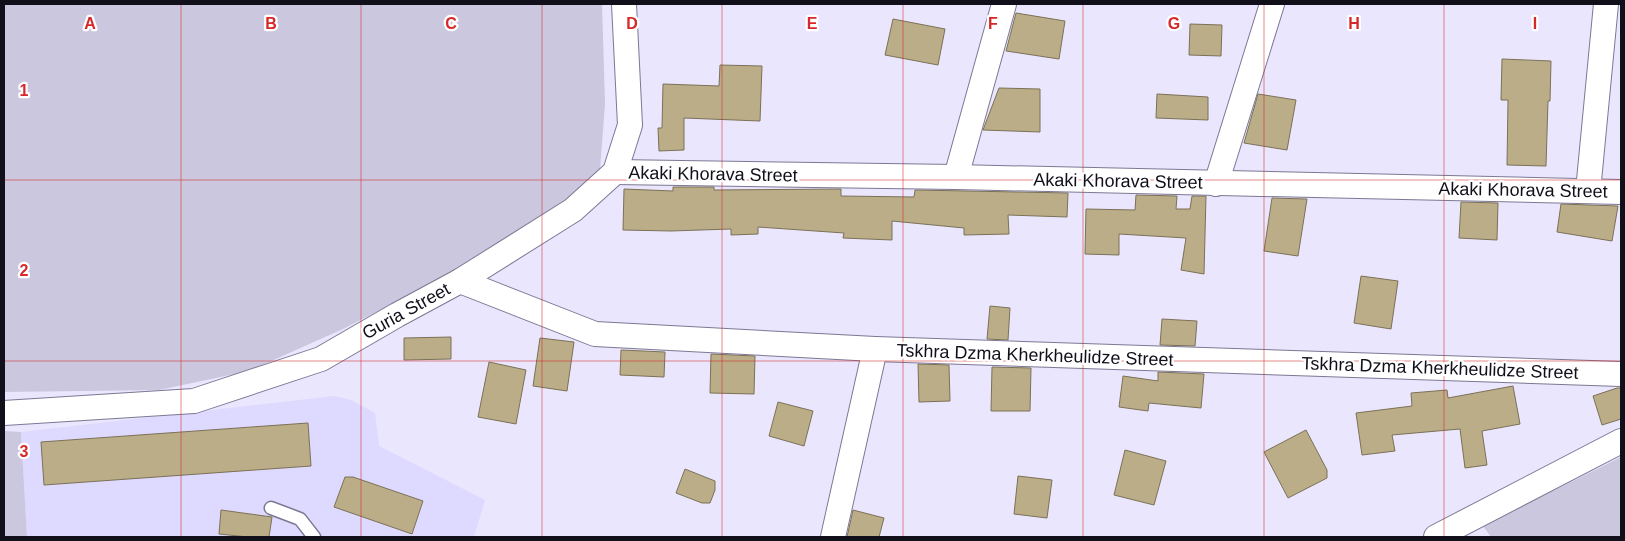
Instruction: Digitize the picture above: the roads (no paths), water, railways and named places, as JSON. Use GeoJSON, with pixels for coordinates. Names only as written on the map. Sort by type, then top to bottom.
{"type":"FeatureCollection","features":[{"type":"Feature","properties":{"kind":"street"},"geometry":{"type":"LineString","coordinates":[[615,172],[630,125],[624,4]]}},
{"type":"Feature","properties":{"kind":"street"},"geometry":{"type":"LineString","coordinates":[[956,177],[1004,4]]}},
{"type":"Feature","properties":{"kind":"street"},"geometry":{"type":"LineString","coordinates":[[1216,184],[1272,4]]}},
{"type":"Feature","properties":{"kind":"street"},"geometry":{"type":"LineString","coordinates":[[1588,191],[1606,4]]}},
{"type":"Feature","properties":{"kind":"street","name":"Akaki Khorava Street"},"geometry":{"type":"LineString","coordinates":[[615,172],[956,177],[1621,192]]}},
{"type":"Feature","properties":{"kind":"street","name":"Guria Street"},"geometry":{"type":"LineString","coordinates":[[4,412],[194,401],[321,359],[460,281],[573,210],[615,172]]}},
{"type":"Feature","properties":{"kind":"street","name":"Tskhra Dzma Kherkheulidze Street"},"geometry":{"type":"LineString","coordinates":[[460,281],[595,334],[875,349],[1621,374]]}},
{"type":"Feature","properties":{"kind":"street"},"geometry":{"type":"LineString","coordinates":[[833,537],[875,349]]}},
{"type":"Feature","properties":{"kind":"street"},"geometry":{"type":"LineString","coordinates":[[1436,537],[1621,442]]}},
{"type":"Feature","properties":{"kind":"lane"},"geometry":{"type":"LineString","coordinates":[[271,508],[300,519],[314,537]]}}]}
